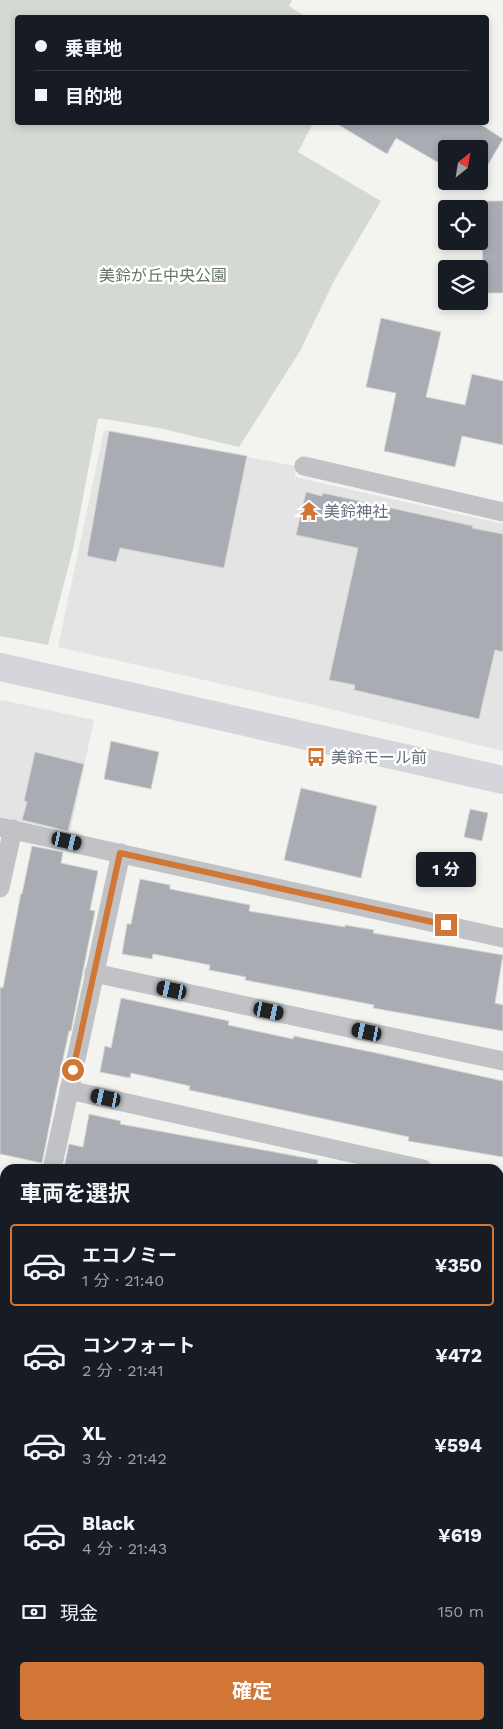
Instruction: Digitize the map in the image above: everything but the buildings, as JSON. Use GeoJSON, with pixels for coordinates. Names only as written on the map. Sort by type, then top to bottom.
{"type":"FeatureCollection","features":[{"type":"Feature","properties":{"kind":"street"},"geometry":{"type":"LineString","coordinates":[[304,466],[503,512]]}},
{"type":"Feature","properties":{"kind":"street"},"geometry":{"type":"LineString","coordinates":[[0,667],[503,780]]}},
{"type":"Feature","properties":{"kind":"street"},"geometry":{"type":"LineString","coordinates":[[0,888],[6,828],[503,938]]}},
{"type":"Feature","properties":{"kind":"street"},"geometry":{"type":"LineString","coordinates":[[53,1164],[120,853]]}},
{"type":"Feature","properties":{"kind":"street"},"geometry":{"type":"LineString","coordinates":[[94,973],[503,1061]]}},
{"type":"Feature","properties":{"kind":"street"},"geometry":{"type":"LineString","coordinates":[[69,1090],[402,1164]]}},
{"type":"Feature","properties":{"kind":"shaded area"},"geometry":{"type":"Polygon","coordinates":[[[104,430],[296,466],[295,477],[503,524],[503,751],[314,705],[58,647],[104,430]]]}},
{"type":"Feature","properties":{"kind":"shaded area"},"geometry":{"type":"Polygon","coordinates":[[[0,701],[94,720],[70,832],[0,817],[0,701]]]}},
{"type":"Feature","properties":{"kind":"green space","name":"美鈴が丘中央公園"},"geometry":{"type":"Polygon","coordinates":[[[0,0],[292,0],[289,6],[303,15],[15,15],[15,125],[312,125],[298,152],[381,201],[335,279],[300,351],[239,447],[159,428],[98,418],[74,545],[48,645],[0,636],[0,0]]]}},
{"type":"Feature","properties":{"kind":"place","name":"美鈴神社"},"geometry":{"type":"Point","coordinates":[309,511]}},
{"type":"Feature","properties":{"kind":"place","name":"美鈴モール前"},"geometry":{"type":"Point","coordinates":[316,757]}},
{"type":"Feature","properties":{"kind":"route"},"geometry":{"type":"LineString","coordinates":[[73,1070],[120,853],[446,925]]}}]}
